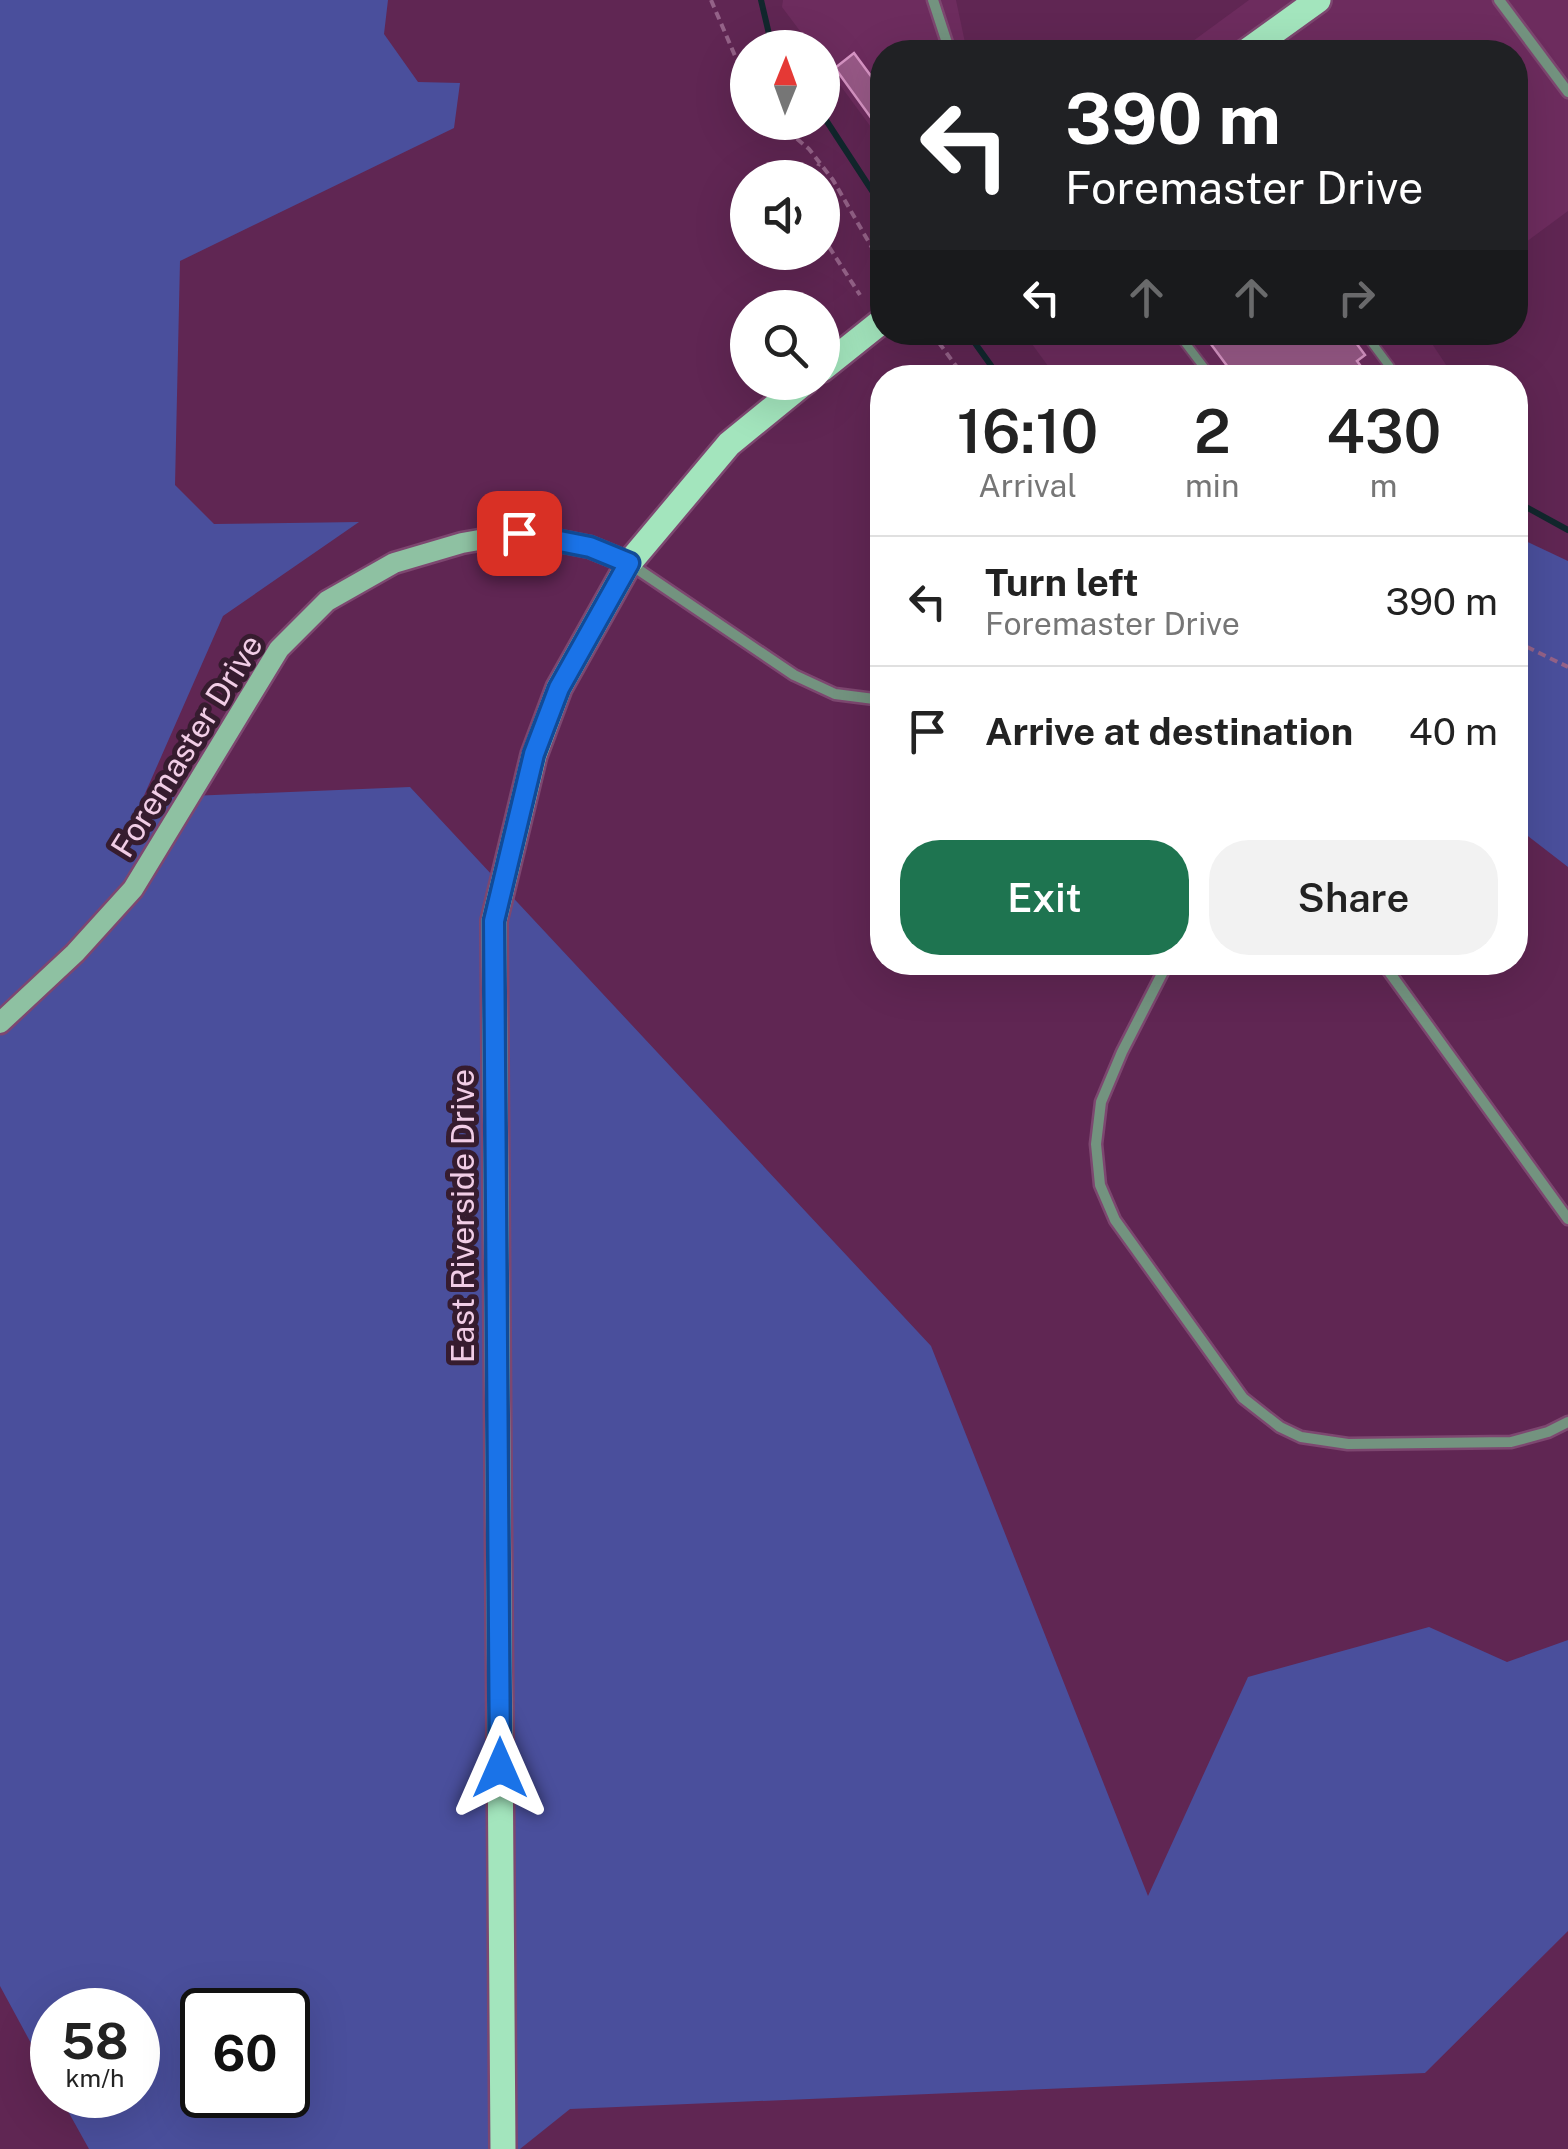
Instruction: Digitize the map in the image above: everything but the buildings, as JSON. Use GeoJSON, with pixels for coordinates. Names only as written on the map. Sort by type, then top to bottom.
{"type":"FeatureCollection","features":[{"type":"Feature","properties":{"kind":"main road"},"geometry":{"type":"LineString","coordinates":[[1263,40],[1318,0]]}},
{"type":"Feature","properties":{"kind":"main road"},"geometry":{"type":"LineString","coordinates":[[840,354],[870,330]]}},
{"type":"Feature","properties":{"kind":"main road","name":"East Riverside Drive"},"geometry":{"type":"LineString","coordinates":[[503,2149],[494,921],[534,754],[559,688],[629,563],[729,444],[783,400]]}},
{"type":"Feature","properties":{"kind":"main road","name":"Foremaster Drive"},"geometry":{"type":"LineString","coordinates":[[0,1023],[75,953],[133,889],[279,649],[327,601],[394,563],[462,543],[519,533],[590,547],[629,563]]}},
{"type":"Feature","properties":{"kind":"street"},"geometry":{"type":"LineString","coordinates":[[933,0],[946,40]]}},
{"type":"Feature","properties":{"kind":"street"},"geometry":{"type":"LineString","coordinates":[[1500,0],[1568,92]]}},
{"type":"Feature","properties":{"kind":"street"},"geometry":{"type":"LineString","coordinates":[[629,563],[794,676],[835,694],[870,698]]}},
{"type":"Feature","properties":{"kind":"street"},"geometry":{"type":"LineString","coordinates":[[1161,975],[1101,1102],[1096,1144],[1100,1185],[1115,1220],[1243,1398],[1268,1420],[1301,1437],[1348,1444],[1511,1442],[1568,1422]]}},
{"type":"Feature","properties":{"kind":"street"},"geometry":{"type":"LineString","coordinates":[[1391,975],[1568,1219]]}},
{"type":"Feature","properties":{"kind":"lane"},"geometry":{"type":"LineString","coordinates":[[1187,345],[1202,365]]}},
{"type":"Feature","properties":{"kind":"lane"},"geometry":{"type":"LineString","coordinates":[[1374,345],[1389,365]]}},
{"type":"Feature","properties":{"kind":"path"},"geometry":{"type":"LineString","coordinates":[[711,0],[730,44]]}},
{"type":"Feature","properties":{"kind":"path"},"geometry":{"type":"LineString","coordinates":[[799,140],[816,160]]}},
{"type":"Feature","properties":{"kind":"path"},"geometry":{"type":"LineString","coordinates":[[840,192],[870,244]]}},
{"type":"Feature","properties":{"kind":"path"},"geometry":{"type":"LineString","coordinates":[[840,264],[860,295]]}},
{"type":"Feature","properties":{"kind":"path"},"geometry":{"type":"LineString","coordinates":[[1528,648],[1568,668]]}},
{"type":"Feature","properties":{"kind":"shaded area"},"geometry":{"type":"Polygon","coordinates":[[[0,0],[388,0],[384,34],[418,82],[460,83],[454,128],[180,261],[175,485],[214,524],[359,522],[223,616],[143,798],[410,787],[931,1346],[1148,1896],[1248,1677],[1429,1627],[1507,1662],[1568,1640],[1568,1931],[1425,2073],[570,2109],[520,2149],[89,2149],[72,2118],[160,2118],[160,1988],[30,1988],[30,2041],[0,1986],[0,0]]]}},
{"type":"Feature","properties":{"kind":"shaded area"},"geometry":{"type":"Polygon","coordinates":[[[783,0],[956,0],[964,40],[870,40],[870,126],[840,85],[840,30],[799,30],[782,7],[783,0]]]}},
{"type":"Feature","properties":{"kind":"shaded area"},"geometry":{"type":"Polygon","coordinates":[[[1249,0],[1568,0],[1568,211],[1528,240],[1528,40],[1194,40],[1249,0]]]}},
{"type":"Feature","properties":{"kind":"shaded area"},"geometry":{"type":"Polygon","coordinates":[[[1033,345],[1433,345],[1446,365],[1047,365],[1033,345]]]}},
{"type":"Feature","properties":{"kind":"shaded area"},"geometry":{"type":"Polygon","coordinates":[[[1528,542],[1568,561],[1568,867],[1528,836],[1528,542]]]}},
{"type":"Feature","properties":{"kind":"waterway"},"geometry":{"type":"LineString","coordinates":[[761,0],[768,30]]}},
{"type":"Feature","properties":{"kind":"waterway"},"geometry":{"type":"LineString","coordinates":[[839,140],[870,188]]}},
{"type":"Feature","properties":{"kind":"waterway"},"geometry":{"type":"LineString","coordinates":[[976,345],[991,365]]}},
{"type":"Feature","properties":{"kind":"waterway"},"geometry":{"type":"LineString","coordinates":[[1528,508],[1568,530]]}},
{"type":"Feature","properties":{"kind":"route"},"geometry":{"type":"LineString","coordinates":[[500,1768],[494,921],[534,754],[559,688],[629,563],[590,547],[519,533]]}}]}
